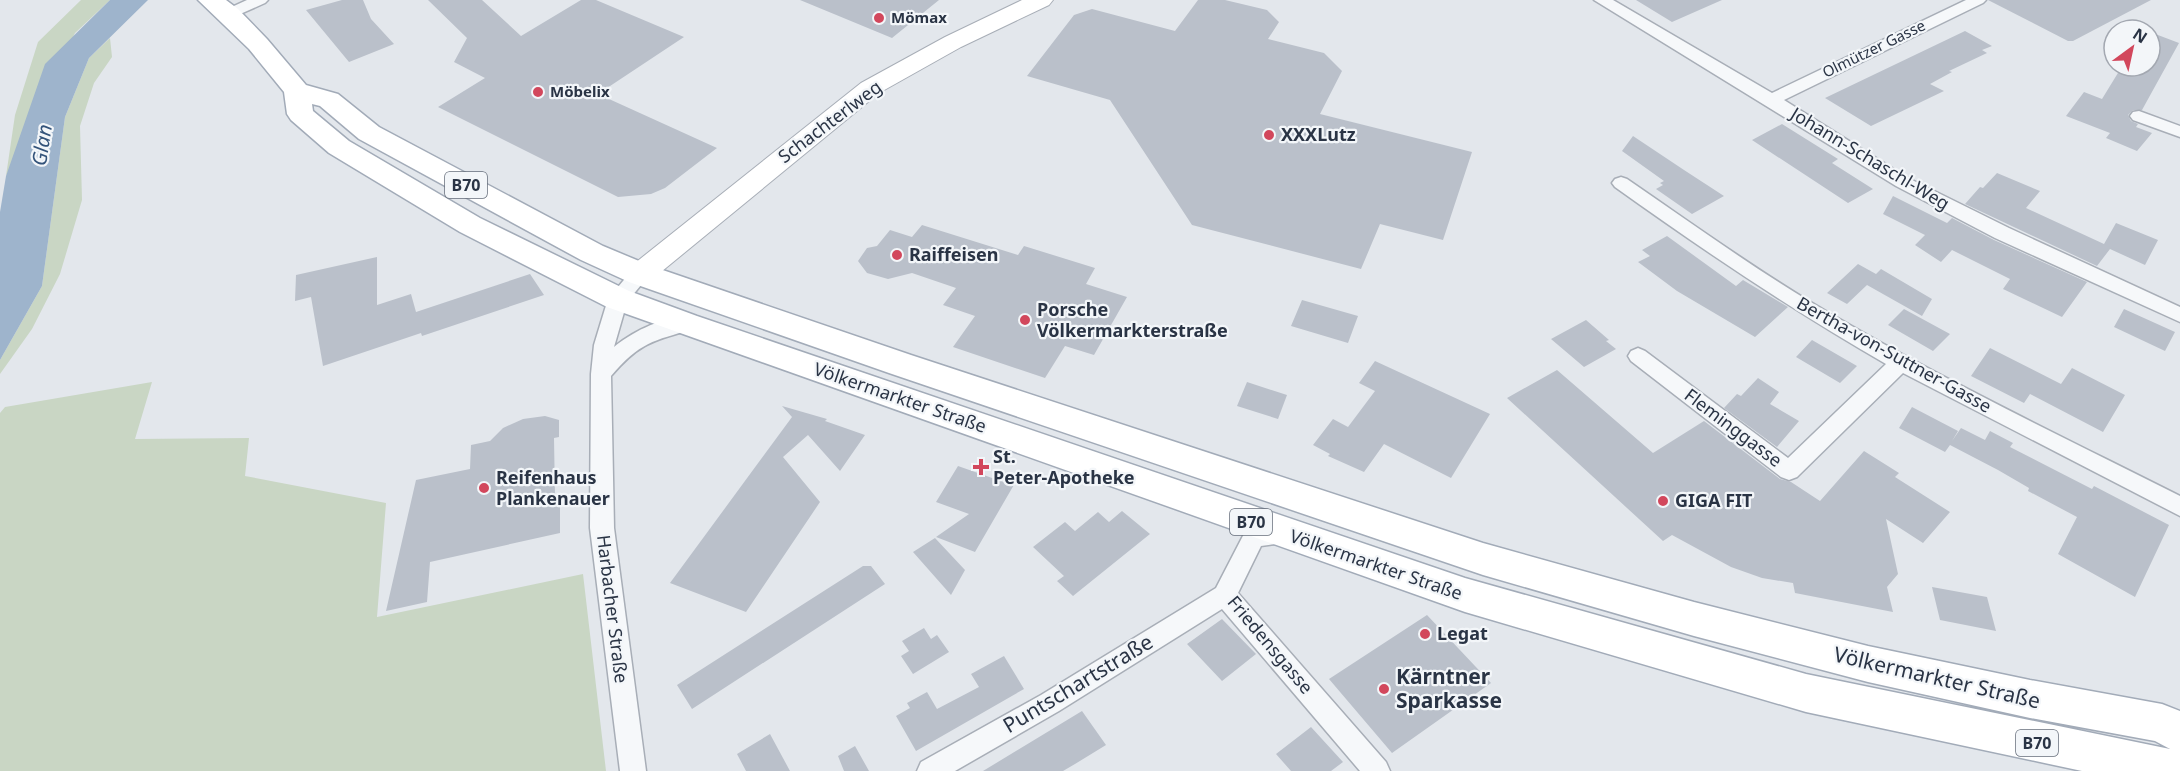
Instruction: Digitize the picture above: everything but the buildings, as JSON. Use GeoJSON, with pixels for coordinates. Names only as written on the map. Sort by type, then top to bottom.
{"type":"FeatureCollection","features":[{"type":"Feature","properties":{"kind":"main road","name":"Völkermarkter Straße"},"geometry":{"type":"LineString","coordinates":[[219,7],[297,92],[329,100],[369,133],[592,253],[629,287],[686,324],[1466,596],[1806,693],[2168,769],[2180,768]]}},
{"type":"Feature","properties":{"kind":"main road","name":"Völkermarkter Straße"},"geometry":{"type":"LineString","coordinates":[[629,287],[1222,473],[1483,559],[1694,619],[1891,669],[2030,699],[2162,723],[2180,733]]}},
{"type":"Feature","properties":{"kind":"main road"},"geometry":{"type":"LineString","coordinates":[[1692,662],[1694,619]]}},
{"type":"Feature","properties":{"kind":"street"},"geometry":{"type":"LineString","coordinates":[[219,7],[260,0]]}},
{"type":"Feature","properties":{"kind":"street","name":"Schachterlweg"},"geometry":{"type":"LineString","coordinates":[[629,287],[870,88],[953,42],[1041,0]]}},
{"type":"Feature","properties":{"kind":"street","name":"Johann-Schaschl-Weg"},"geometry":{"type":"LineString","coordinates":[[1602,0],[1771,100],[1902,182],[2002,233],[2180,315]]}},
{"type":"Feature","properties":{"kind":"street","name":"Olmützer Gasse"},"geometry":{"type":"LineString","coordinates":[[1771,100],[1978,0]]}},
{"type":"Feature","properties":{"kind":"street"},"geometry":{"type":"LineString","coordinates":[[2139,116],[2180,132]]}},
{"type":"Feature","properties":{"kind":"street","name":"Bertha-von-Suttner-Gasse"},"geometry":{"type":"LineString","coordinates":[[1621,183],[1748,271],[1901,362],[2180,507]]}},
{"type":"Feature","properties":{"kind":"street","name":"Harbacher Straße"},"geometry":{"type":"LineString","coordinates":[[629,287],[604,345],[601,374],[602,528],[633,771]]}},
{"type":"Feature","properties":{"kind":"street"},"geometry":{"type":"LineString","coordinates":[[601,374],[628,344],[660,328],[686,324]]}},
{"type":"Feature","properties":{"kind":"street","name":"Fleminggasse"},"geometry":{"type":"LineString","coordinates":[[1638,356],[1789,471],[1901,362]]}},
{"type":"Feature","properties":{"kind":"street","name":"Friedensgasse"},"geometry":{"type":"LineString","coordinates":[[1288,535],[1254,537],[1225,595],[1377,771]]}},
{"type":"Feature","properties":{"kind":"street","name":"Puntschartstraße"},"geometry":{"type":"LineString","coordinates":[[930,771],[1050,703],[1225,595]]}},
{"type":"Feature","properties":{"kind":"green space"},"geometry":{"type":"Polygon","coordinates":[[[81,0],[110,0],[75,33],[6,176],[15,115],[38,42],[81,0]]]}},
{"type":"Feature","properties":{"kind":"green space"},"geometry":{"type":"Polygon","coordinates":[[[110,38],[112,57],[94,83],[80,126],[82,200],[60,274],[32,329],[0,374],[0,360],[42,286],[65,117],[89,58],[110,38]]]}},
{"type":"Feature","properties":{"kind":"green space"},"geometry":{"type":"Polygon","coordinates":[[[152,382],[135,439],[249,438],[245,476],[386,503],[377,617],[583,574],[606,771],[0,771],[0,413],[5,407],[152,382]]]}},
{"type":"Feature","properties":{"kind":"water","name":"Glan"},"geometry":{"type":"Polygon","coordinates":[[[110,0],[148,0],[89,58],[65,117],[42,286],[0,360],[0,212],[6,176],[45,64],[110,0]]]}},
{"type":"Feature","properties":{"kind":"place","name":"Mömax"},"geometry":{"type":"Point","coordinates":[879,18]}},
{"type":"Feature","properties":{"kind":"place","name":"Möbelix"},"geometry":{"type":"Point","coordinates":[538,92]}},
{"type":"Feature","properties":{"kind":"place","name":"XXXLutz"},"geometry":{"type":"Point","coordinates":[1269,135]}},
{"type":"Feature","properties":{"kind":"place","name":"Raiffeisen"},"geometry":{"type":"Point","coordinates":[897,255]}},
{"type":"Feature","properties":{"kind":"place","name":"Porsche Völkermarkterstraße"},"geometry":{"type":"Point","coordinates":[1025,320]}},
{"type":"Feature","properties":{"kind":"place","name":"St. Peter-Apotheke"},"geometry":{"type":"Point","coordinates":[981,467]}},
{"type":"Feature","properties":{"kind":"place","name":"Reifenhaus Plankenauer"},"geometry":{"type":"Point","coordinates":[484,488]}},
{"type":"Feature","properties":{"kind":"place","name":"GIGA FIT"},"geometry":{"type":"Point","coordinates":[1663,501]}},
{"type":"Feature","properties":{"kind":"place","name":"Legat"},"geometry":{"type":"Point","coordinates":[1425,634]}},
{"type":"Feature","properties":{"kind":"place","name":"Kärntner Sparkasse"},"geometry":{"type":"Point","coordinates":[1384,689]}}]}
